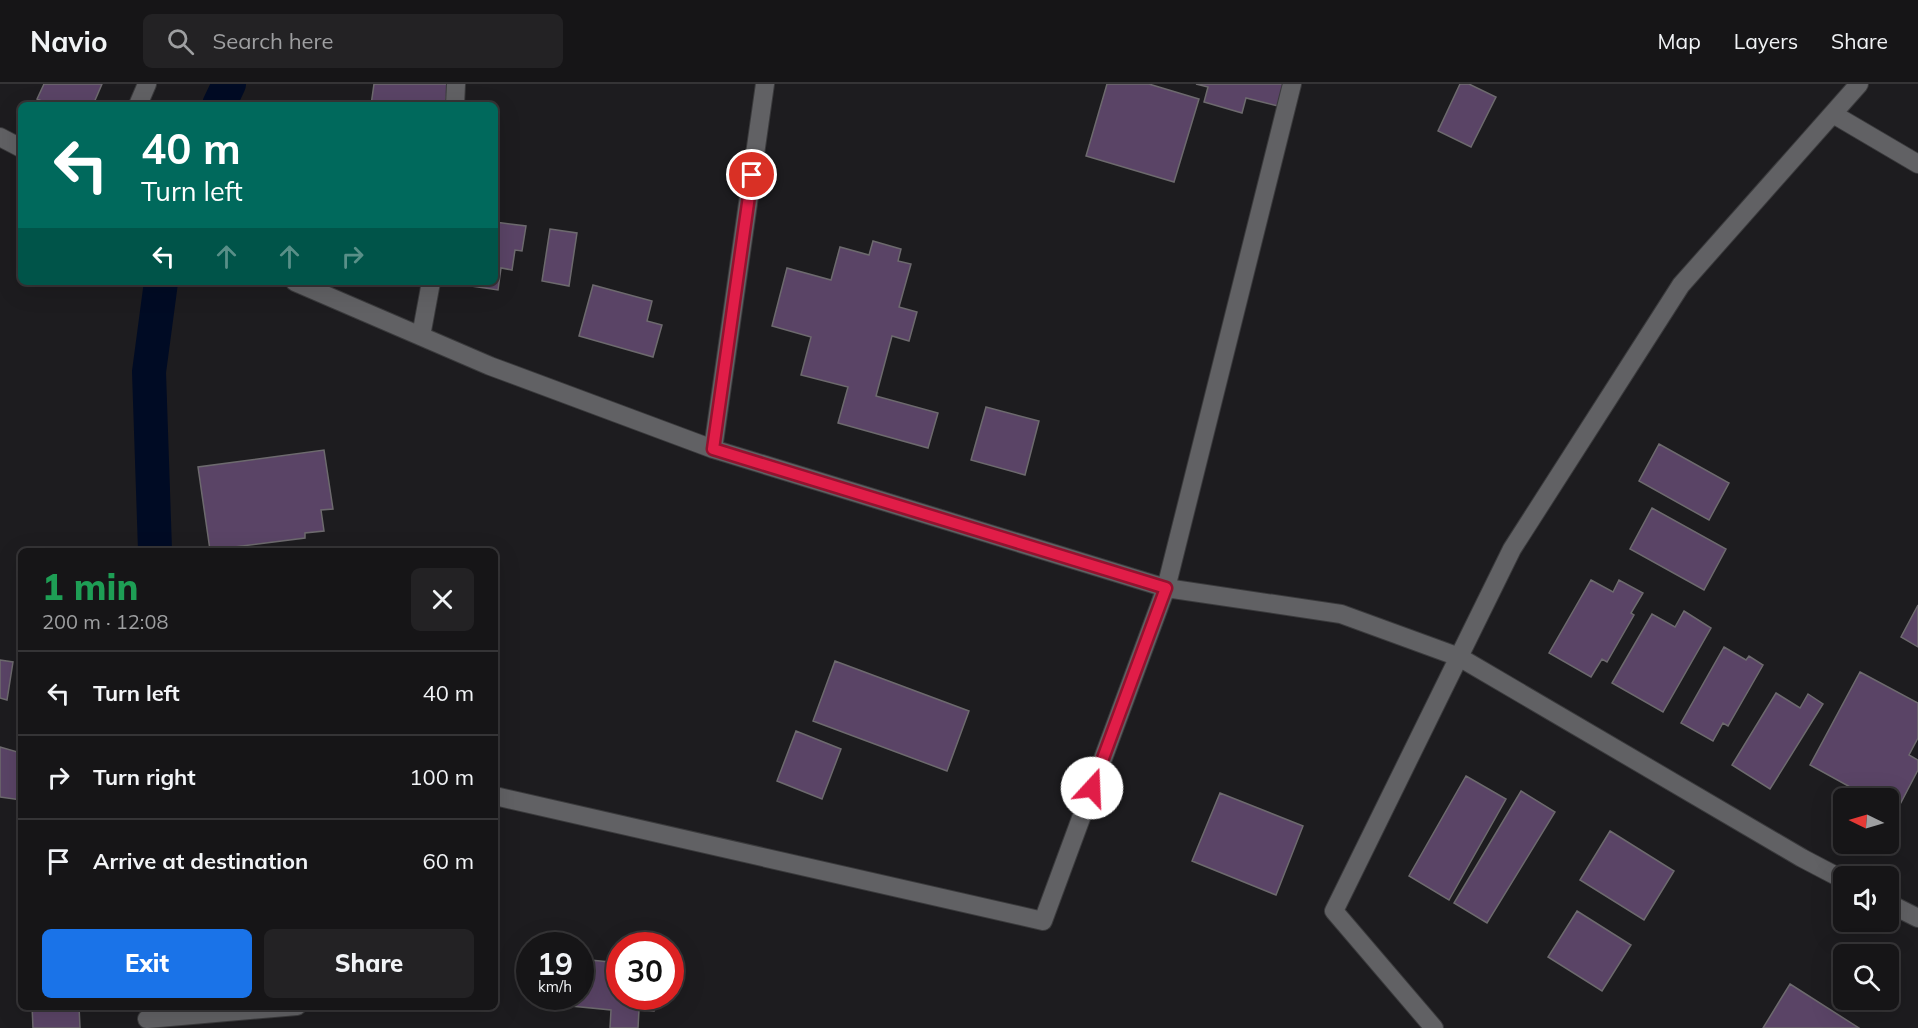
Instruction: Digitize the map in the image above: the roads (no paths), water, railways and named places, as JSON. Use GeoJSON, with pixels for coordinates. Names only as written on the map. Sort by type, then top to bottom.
{"type":"FeatureCollection","features":[{"type":"Feature","properties":{"kind":"street"},"geometry":{"type":"LineString","coordinates":[[139,102],[147,84]]}},
{"type":"Feature","properties":{"kind":"street"},"geometry":{"type":"LineString","coordinates":[[455,102],[456,84]]}},
{"type":"Feature","properties":{"kind":"street"},"geometry":{"type":"LineString","coordinates":[[713,449],[765,84]]}},
{"type":"Feature","properties":{"kind":"street"},"geometry":{"type":"LineString","coordinates":[[498,797],[1043,921],[1166,588],[1293,84]]}},
{"type":"Feature","properties":{"kind":"street"},"geometry":{"type":"LineString","coordinates":[[1434,1028],[1334,911],[1512,549],[1681,285],[1859,84]]}},
{"type":"Feature","properties":{"kind":"street"},"geometry":{"type":"LineString","coordinates":[[1833,114],[1918,164]]}},
{"type":"Feature","properties":{"kind":"street"},"geometry":{"type":"LineString","coordinates":[[0,137],[18,146]]}},
{"type":"Feature","properties":{"kind":"street"},"geometry":{"type":"LineString","coordinates":[[302,285],[490,366],[713,449],[1166,588],[1341,614],[1458,657],[1833,874]]}},
{"type":"Feature","properties":{"kind":"street"},"geometry":{"type":"LineString","coordinates":[[421,336],[430,285]]}},
{"type":"Feature","properties":{"kind":"street"},"geometry":{"type":"LineString","coordinates":[[1899,908],[1918,918]]}},
{"type":"Feature","properties":{"kind":"street"},"geometry":{"type":"LineString","coordinates":[[147,1019],[251,1010]]}},
{"type":"Feature","properties":{"kind":"waterway"},"geometry":{"type":"LineString","coordinates":[[220,102],[229,84]]}},
{"type":"Feature","properties":{"kind":"waterway"},"geometry":{"type":"LineString","coordinates":[[155,548],[149,372],[161,285]]}}]}
